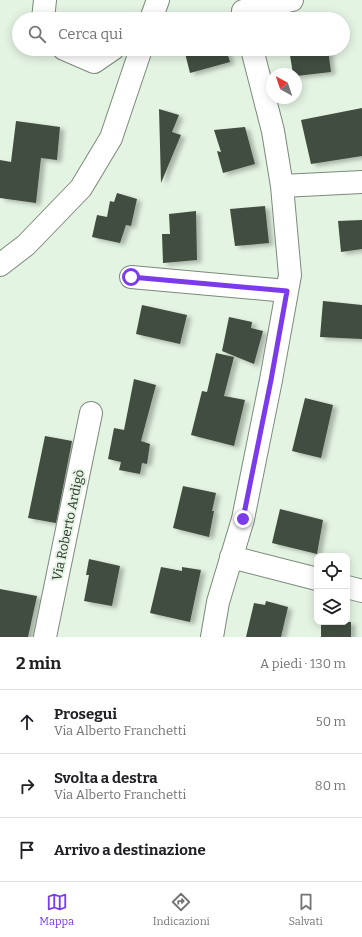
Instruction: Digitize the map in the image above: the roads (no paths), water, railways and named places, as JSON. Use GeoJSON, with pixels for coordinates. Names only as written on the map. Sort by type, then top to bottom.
{"type":"FeatureCollection","features":[{"type":"Feature","properties":{"kind":"street"},"geometry":{"type":"LineString","coordinates":[[44,12],[45,0]]}},
{"type":"Feature","properties":{"kind":"street"},"geometry":{"type":"LineString","coordinates":[[154,12],[158,0]]}},
{"type":"Feature","properties":{"kind":"street"},"geometry":{"type":"LineString","coordinates":[[242,10],[292,0]]}},
{"type":"Feature","properties":{"kind":"street"},"geometry":{"type":"LineString","coordinates":[[80,56],[94,62],[103,56]]}},
{"type":"Feature","properties":{"kind":"street"},"geometry":{"type":"LineString","coordinates":[[0,265],[26,245],[81,188],[111,138],[139,56]]}},
{"type":"Feature","properties":{"kind":"street"},"geometry":{"type":"LineString","coordinates":[[212,637],[218,602],[243,519],[271,380],[290,275],[282,186],[273,131],[254,56]]}},
{"type":"Feature","properties":{"kind":"street"},"geometry":{"type":"LineString","coordinates":[[282,186],[362,182]]}},
{"type":"Feature","properties":{"kind":"street"},"geometry":{"type":"LineString","coordinates":[[131,277],[287,291]]}},
{"type":"Feature","properties":{"kind":"street","name":"Via Roberto Ardigò"},"geometry":{"type":"LineString","coordinates":[[45,637],[92,413]]}},
{"type":"Feature","properties":{"kind":"street"},"geometry":{"type":"LineString","coordinates":[[232,557],[314,578]]}},
{"type":"Feature","properties":{"kind":"street"},"geometry":{"type":"LineString","coordinates":[[350,588],[362,590]]}}]}
